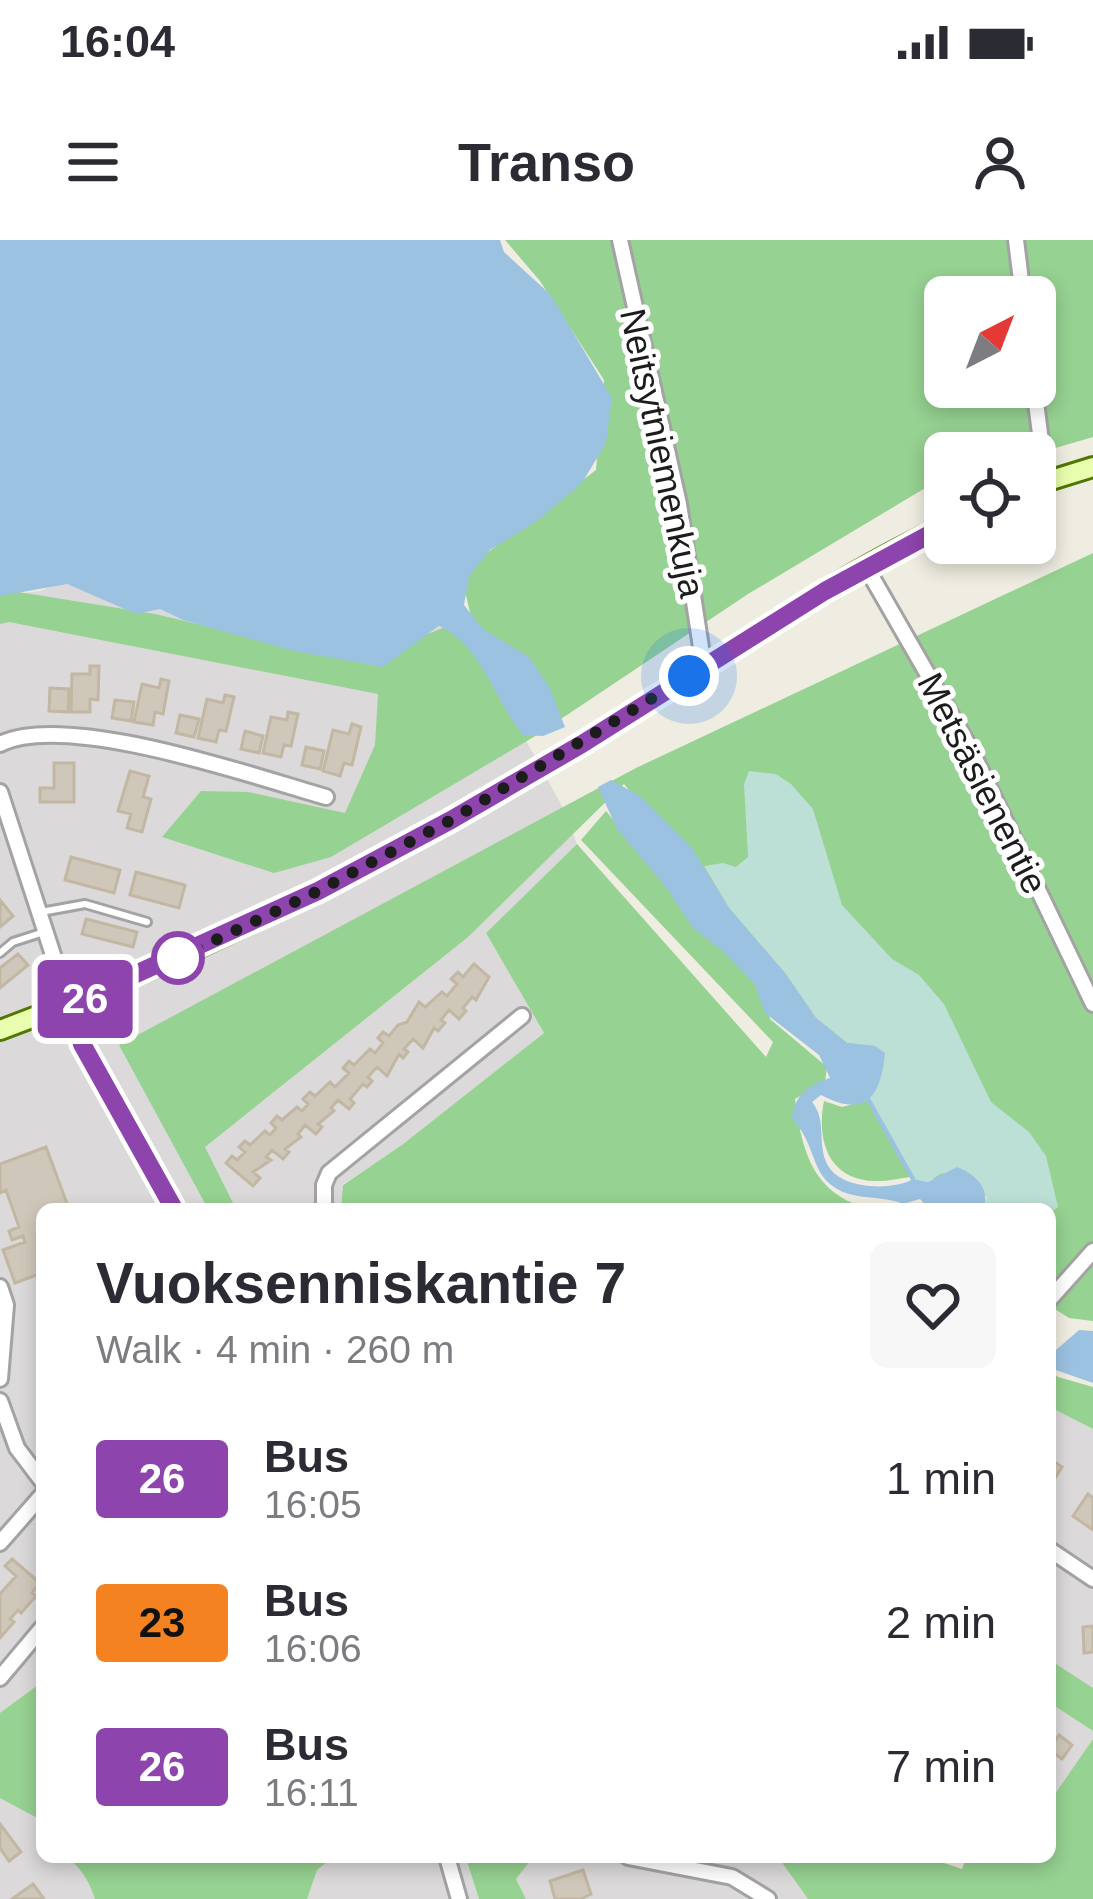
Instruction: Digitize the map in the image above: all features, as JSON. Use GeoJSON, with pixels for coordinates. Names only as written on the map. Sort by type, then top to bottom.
{"type":"FeatureCollection","features":[{"type":"Feature","properties":{"kind":"street","name":"Neitsytniemenkuja"},"geometry":{"type":"LineString","coordinates":[[620,240],[679,504],[704,667]]}},
{"type":"Feature","properties":{"kind":"street"},"geometry":{"type":"LineString","coordinates":[[1016,240],[1020,276]]}},
{"type":"Feature","properties":{"kind":"street"},"geometry":{"type":"LineString","coordinates":[[1056,477],[1093,467]]}},
{"type":"Feature","properties":{"kind":"street"},"geometry":{"type":"LineString","coordinates":[[0,1030],[70,1004],[337,881],[582,744],[866,567],[924,537]]}},
{"type":"Feature","properties":{"kind":"street","name":"Metsäsienentie"},"geometry":{"type":"LineString","coordinates":[[866,567],[970,748],[1093,1004]]}},
{"type":"Feature","properties":{"kind":"street"},"geometry":{"type":"LineString","coordinates":[[0,744],[16,736],[39,734],[114,742],[326,797]]}},
{"type":"Feature","properties":{"kind":"street"},"geometry":{"type":"LineString","coordinates":[[0,792],[82,1044],[171,1203]]}},
{"type":"Feature","properties":{"kind":"street"},"geometry":{"type":"LineString","coordinates":[[324,1203],[329,1173],[522,1016]]}},
{"type":"Feature","properties":{"kind":"street"},"geometry":{"type":"LineString","coordinates":[[1056,1292],[1093,1251]]}},
{"type":"Feature","properties":{"kind":"street"},"geometry":{"type":"LineString","coordinates":[[0,1287],[6,1305],[0,1379]]}},
{"type":"Feature","properties":{"kind":"street"},"geometry":{"type":"LineString","coordinates":[[0,1401],[17,1448],[36,1472]]}},
{"type":"Feature","properties":{"kind":"street"},"geometry":{"type":"LineString","coordinates":[[0,1543],[36,1502]]}},
{"type":"Feature","properties":{"kind":"street"},"geometry":{"type":"LineString","coordinates":[[1056,1554],[1093,1579]]}},
{"type":"Feature","properties":{"kind":"street"},"geometry":{"type":"LineString","coordinates":[[0,1678],[36,1635]]}},
{"type":"Feature","properties":{"kind":"street"},"geometry":{"type":"LineString","coordinates":[[448,1863],[459,1899]]}},
{"type":"Feature","properties":{"kind":"street"},"geometry":{"type":"LineString","coordinates":[[661,1863],[732,1876],[769,1899]]}},
{"type":"Feature","properties":{"kind":"lane"},"geometry":{"type":"LineString","coordinates":[[41,912],[85,904],[147,922]]}},
{"type":"Feature","properties":{"kind":"lane"},"geometry":{"type":"LineString","coordinates":[[0,952],[13,942],[47,932]]}},
{"type":"Feature","properties":{"kind":"shaded area"},"geometry":{"type":"Polygon","coordinates":[[[0,240],[500,240],[504,252],[551,295],[612,398],[606,443],[582,483],[537,521],[490,550],[469,576],[464,605],[483,629],[529,657],[550,688],[565,727],[543,736],[523,735],[477,660],[439,626],[383,667],[294,651],[183,620],[160,609],[136,614],[67,584],[0,596],[0,240]]]}},
{"type":"Feature","properties":{"kind":"shaded area"},"geometry":{"type":"Polygon","coordinates":[[[67,584],[136,613],[160,609],[183,620],[294,651],[409,651],[439,626],[452,632],[523,735],[577,844],[486,933],[544,1033],[402,1146],[343,1184],[341,1203],[36,1203],[36,1863],[467,1863],[479,1899],[0,1899],[0,596],[67,584]]]}},
{"type":"Feature","properties":{"kind":"shaded area"},"geometry":{"type":"Polygon","coordinates":[[[749,771],[776,774],[813,809],[842,905],[892,959],[919,975],[944,1004],[991,1102],[1029,1132],[1046,1156],[1058,1207],[1056,1208],[1056,1203],[986,1203],[987,1197],[942,1173],[928,1182],[913,1179],[868,1099],[873,1094],[875,1046],[847,1043],[816,1018],[785,973],[729,908],[704,866],[736,867],[748,857],[744,784],[749,771]]]}},
{"type":"Feature","properties":{"kind":"shaded area"},"geometry":{"type":"Polygon","coordinates":[[[611,780],[640,796],[692,848],[729,908],[785,973],[816,1018],[847,1043],[875,1046],[885,1053],[880,1081],[868,1099],[849,1105],[821,1095],[812,1102],[819,1116],[824,1156],[834,1173],[854,1183],[880,1186],[913,1179],[928,1182],[957,1167],[980,1183],[984,1203],[924,1203],[920,1199],[899,1203],[856,1196],[824,1178],[792,1119],[804,1092],[830,1078],[819,1055],[765,1013],[755,985],[693,928],[617,829],[598,787],[611,780]]]}},
{"type":"Feature","properties":{"kind":"shaded area"},"geometry":{"type":"Polygon","coordinates":[[[1079,1330],[1093,1331],[1093,1383],[1056,1370],[1056,1350],[1079,1330]]]}},
{"type":"Feature","properties":{"kind":"shaded area"},"geometry":{"type":"Polygon","coordinates":[[[1056,1410],[1093,1429],[1093,1688],[1056,1664],[1056,1410]]]}},
{"type":"Feature","properties":{"kind":"shaded area"},"geometry":{"type":"Polygon","coordinates":[[[1056,1707],[1093,1731],[1093,1739],[1056,1792],[1056,1707]]]}},
{"type":"Feature","properties":{"kind":"shaded area"},"geometry":{"type":"Polygon","coordinates":[[[529,1863],[782,1863],[808,1899],[526,1899],[516,1879],[529,1863]]]}},
{"type":"Feature","properties":{"kind":"green space"},"geometry":{"type":"Polygon","coordinates":[[[505,240],[1093,240],[1093,437],[1056,448],[1056,432],[924,432],[924,489],[748,594],[537,735],[331,857],[274,873],[162,837],[201,791],[248,792],[345,813],[375,745],[378,694],[9,622],[0,624],[0,589],[155,614],[372,665],[425,635],[471,617],[461,573],[596,470],[604,380],[540,281],[505,240]]]}},
{"type":"Feature","properties":{"kind":"green space"},"geometry":{"type":"Polygon","coordinates":[[[1093,553],[1093,1321],[1069,1318],[1056,1310],[1056,1203],[1028,1203],[922,1177],[859,1179],[837,1166],[824,1144],[824,1101],[842,1107],[872,1099],[624,784],[468,937],[205,1147],[233,1203],[205,1203],[119,1045],[636,768],[1093,553]]]}},
{"type":"Feature","properties":{"kind":"green space"},"geometry":{"type":"Polygon","coordinates":[[[606,811],[676,897],[738,954],[767,1003],[770,1019],[827,1067],[825,1082],[795,1099],[802,1137],[823,1182],[854,1203],[342,1203],[343,1185],[402,1145],[544,1033],[486,933],[577,844],[766,1057],[773,1042],[581,840],[606,811]]]}},
{"type":"Feature","properties":{"kind":"green space"},"geometry":{"type":"Polygon","coordinates":[[[1056,1376],[1093,1387],[1093,1429],[1056,1410],[1056,1376]]]}},
{"type":"Feature","properties":{"kind":"green space"},"geometry":{"type":"Polygon","coordinates":[[[1056,1664],[1093,1688],[1093,1731],[1056,1707],[1056,1664]]]}},
{"type":"Feature","properties":{"kind":"green space"},"geometry":{"type":"Polygon","coordinates":[[[36,1686],[36,1817],[0,1798],[0,1713],[36,1686]]]}},
{"type":"Feature","properties":{"kind":"green space"},"geometry":{"type":"Polygon","coordinates":[[[1093,1739],[1093,1899],[808,1899],[782,1863],[944,1863],[962,1869],[964,1863],[1056,1863],[1056,1792],[1093,1739]]]}},
{"type":"Feature","properties":{"kind":"green space"},"geometry":{"type":"Polygon","coordinates":[[[326,1863],[317,1870],[307,1899],[95,1899],[75,1864],[326,1863]]]}},
{"type":"Feature","properties":{"kind":"green space"},"geometry":{"type":"Polygon","coordinates":[[[467,1863],[529,1863],[516,1879],[526,1899],[479,1899],[467,1863]]]}},
{"type":"Feature","properties":{"kind":"building"},"geometry":{"type":"Polygon","coordinates":[[[90,666],[99,666],[98,700],[90,699],[90,712],[71,712],[72,674],[90,674],[90,666]]]}},
{"type":"Feature","properties":{"kind":"building"},"geometry":{"type":"Polygon","coordinates":[[[161,679],[169,681],[163,714],[155,712],[153,725],[134,722],[142,684],[159,688],[161,679]]]}},
{"type":"Feature","properties":{"kind":"building"},"geometry":{"type":"Polygon","coordinates":[[[50,688],[69,689],[68,712],[49,711],[50,688]]]}},
{"type":"Feature","properties":{"kind":"building"},"geometry":{"type":"Polygon","coordinates":[[[225,695],[234,697],[226,731],[219,730],[216,742],[198,738],[207,699],[223,703],[225,695]]]}},
{"type":"Feature","properties":{"kind":"building"},"geometry":{"type":"Polygon","coordinates":[[[115,700],[134,702],[131,721],[112,718],[115,700]]]}},
{"type":"Feature","properties":{"kind":"building"},"geometry":{"type":"Polygon","coordinates":[[[288,712],[298,714],[291,746],[284,745],[281,757],[263,753],[271,717],[287,720],[288,712]]]}},
{"type":"Feature","properties":{"kind":"building"},"geometry":{"type":"Polygon","coordinates":[[[180,715],[199,719],[194,737],[176,733],[180,715]]]}},
{"type":"Feature","properties":{"kind":"building"},"geometry":{"type":"Polygon","coordinates":[[[352,724],[361,727],[352,765],[344,763],[340,776],[323,771],[333,730],[349,734],[352,724]]]}},
{"type":"Feature","properties":{"kind":"building"},"geometry":{"type":"Polygon","coordinates":[[[245,731],[263,736],[259,753],[241,749],[245,731]]]}},
{"type":"Feature","properties":{"kind":"building"},"geometry":{"type":"Polygon","coordinates":[[[306,747],[324,751],[320,769],[302,765],[306,747]]]}},
{"type":"Feature","properties":{"kind":"building"},"geometry":{"type":"Polygon","coordinates":[[[54,763],[74,763],[74,802],[40,802],[40,788],[54,788],[54,763]]]}},
{"type":"Feature","properties":{"kind":"building"},"geometry":{"type":"Polygon","coordinates":[[[130,771],[149,776],[143,797],[151,799],[142,832],[127,828],[131,814],[118,811],[130,771]]]}},
{"type":"Feature","properties":{"kind":"building"},"geometry":{"type":"Polygon","coordinates":[[[71,857],[120,870],[114,893],[65,880],[71,857]]]}},
{"type":"Feature","properties":{"kind":"building"},"geometry":{"type":"Polygon","coordinates":[[[136,872],[185,885],[179,908],[130,895],[136,872]]]}},
{"type":"Feature","properties":{"kind":"building"},"geometry":{"type":"Polygon","coordinates":[[[0,900],[13,916],[0,927],[0,900]]]}},
{"type":"Feature","properties":{"kind":"building"},"geometry":{"type":"Polygon","coordinates":[[[86,919],[137,932],[133,947],[82,934],[86,919]]]}},
{"type":"Feature","properties":{"kind":"building"},"geometry":{"type":"Polygon","coordinates":[[[18,954],[28,965],[0,988],[0,968],[18,954]]]}},
{"type":"Feature","properties":{"kind":"building"},"geometry":{"type":"Polygon","coordinates":[[[474,964],[489,977],[476,1000],[472,997],[459,1019],[449,1010],[441,1020],[445,1023],[438,1031],[434,1028],[423,1048],[413,1039],[387,1076],[377,1067],[367,1087],[363,1084],[350,1099],[354,1103],[349,1109],[338,1100],[331,1108],[334,1111],[318,1124],[322,1127],[316,1134],[305,1125],[298,1134],[301,1137],[285,1149],[289,1152],[283,1159],[272,1150],[266,1157],[271,1160],[253,1172],[260,1178],[253,1186],[226,1163],[245,1152],[239,1147],[245,1141],[250,1145],[265,1131],[270,1135],[277,1116],[282,1120],[297,1107],[302,1111],[308,1104],[303,1099],[310,1092],[315,1096],[330,1082],[335,1087],[349,1073],[343,1068],[349,1061],[354,1065],[370,1049],[375,1053],[383,1043],[378,1038],[383,1032],[389,1036],[407,1022],[419,1002],[425,1007],[442,992],[447,996],[457,984],[451,979],[458,972],[463,977],[474,964]]]}},
{"type":"Feature","properties":{"kind":"building"},"geometry":{"type":"Polygon","coordinates":[[[46,1147],[67,1203],[36,1203],[36,1275],[15,1283],[3,1250],[25,1242],[23,1236],[12,1240],[9,1231],[19,1227],[6,1190],[0,1193],[0,1164],[46,1147]]]}},
{"type":"Feature","properties":{"kind":"building"},"geometry":{"type":"Polygon","coordinates":[[[1088,1494],[1093,1498],[1093,1530],[1073,1516],[1088,1494]]]}},
{"type":"Feature","properties":{"kind":"building"},"geometry":{"type":"Polygon","coordinates":[[[12,1559],[36,1580],[32,1593],[36,1596],[10,1619],[14,1622],[0,1638],[0,1594],[16,1576],[5,1566],[12,1559]]]}},
{"type":"Feature","properties":{"kind":"building"},"geometry":{"type":"Polygon","coordinates":[[[1093,1626],[1093,1652],[1084,1653],[1083,1627],[1093,1626]]]}},
{"type":"Feature","properties":{"kind":"building"},"geometry":{"type":"Polygon","coordinates":[[[1059,1735],[1072,1745],[1062,1759],[1056,1754],[1059,1735]]]}},
{"type":"Feature","properties":{"kind":"building"},"geometry":{"type":"Polygon","coordinates":[[[0,1824],[21,1852],[9,1861],[0,1848],[0,1824]]]}},
{"type":"Feature","properties":{"kind":"building"},"geometry":{"type":"Polygon","coordinates":[[[583,1870],[591,1894],[555,1899],[550,1881],[583,1870]]]}},
{"type":"Feature","properties":{"kind":"building"},"geometry":{"type":"Polygon","coordinates":[[[33,1884],[44,1899],[12,1899],[33,1884]]]}},
{"type":"Feature","properties":{"kind":"waterway"},"geometry":{"type":"LineString","coordinates":[[868,1099],[913,1179]]}},
{"type":"Feature","properties":{"kind":"bus line","name":"26"},"geometry":{"type":"LineString","coordinates":[[171,1203],[82,1044],[70,1004],[318,891],[451,820],[825,591],[924,537]]}},
{"type":"Feature","properties":{"kind":"route"},"geometry":{"type":"LineString","coordinates":[[178,958],[451,820],[689,676]]}}]}
